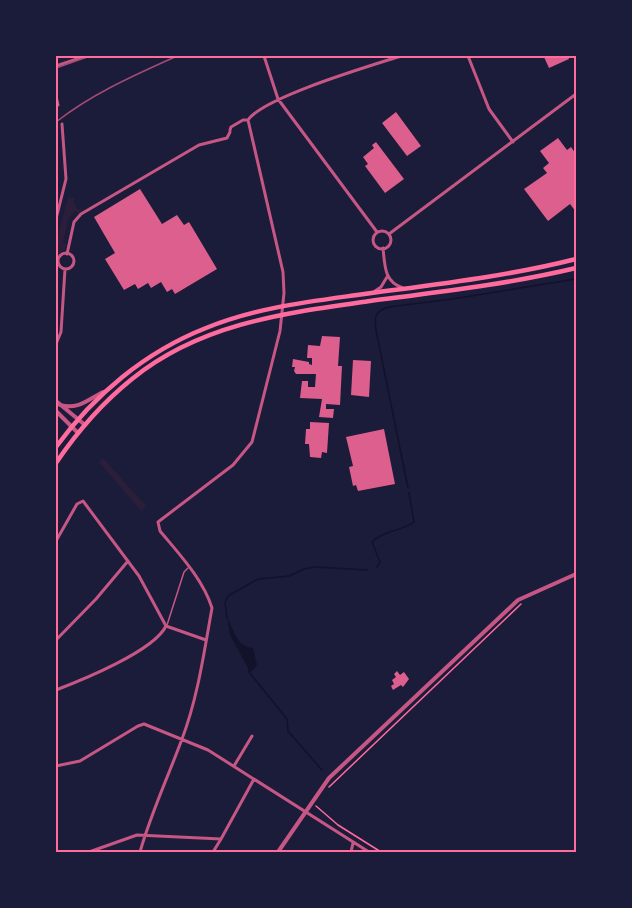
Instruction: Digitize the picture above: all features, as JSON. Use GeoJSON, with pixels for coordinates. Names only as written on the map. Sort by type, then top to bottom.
{"type":"FeatureCollection","features":[{"type":"Feature","properties":{"kind":"main road"},"geometry":{"type":"LineString","coordinates":[[56,447],[103,392],[170,345],[205,328],[264,309],[519,271],[576,259]]}},
{"type":"Feature","properties":{"kind":"main road"},"geometry":{"type":"LineString","coordinates":[[56,463],[85,425],[133,378],[173,353],[238,324],[312,309],[472,287],[576,268]]}},
{"type":"Feature","properties":{"kind":"street"},"geometry":{"type":"LineString","coordinates":[[56,66],[86,56]]}},
{"type":"Feature","properties":{"kind":"street"},"geometry":{"type":"LineString","coordinates":[[264,56],[278,99],[377,232]]}},
{"type":"Feature","properties":{"kind":"street"},"geometry":{"type":"LineString","coordinates":[[67,254],[74,222],[81,214],[199,145],[227,138],[231,127],[243,120],[248,120],[278,99],[401,56]]}},
{"type":"Feature","properties":{"kind":"street"},"geometry":{"type":"LineString","coordinates":[[468,56],[489,110],[513,142]]}},
{"type":"Feature","properties":{"kind":"street"},"geometry":{"type":"LineString","coordinates":[[389,234],[576,94]]}},
{"type":"Feature","properties":{"kind":"street"},"geometry":{"type":"LineString","coordinates":[[56,96],[58,105]]}},
{"type":"Feature","properties":{"kind":"street"},"geometry":{"type":"LineString","coordinates":[[140,852],[157,800],[182,740],[195,697],[212,608],[209,598],[189,567],[160,531],[158,522],[232,465],[252,442],[280,331],[284,293],[283,272],[248,120]]}},
{"type":"Feature","properties":{"kind":"street"},"geometry":{"type":"LineString","coordinates":[[56,219],[66,179],[62,124]]}},
{"type":"Feature","properties":{"kind":"street"},"geometry":{"type":"LineString","coordinates":[[383,248],[374,243],[373,237],[377,232],[382,231],[389,234]]}},
{"type":"Feature","properties":{"kind":"street"},"geometry":{"type":"LineString","coordinates":[[383,248],[390,242],[389,234]]}},
{"type":"Feature","properties":{"kind":"street"},"geometry":{"type":"LineString","coordinates":[[383,248],[387,277],[395,285],[405,288]]}},
{"type":"Feature","properties":{"kind":"street"},"geometry":{"type":"LineString","coordinates":[[67,254],[74,262],[72,267],[65,269],[60,267],[57,259],[67,254]]}},
{"type":"Feature","properties":{"kind":"street"},"geometry":{"type":"LineString","coordinates":[[56,344],[61,332],[65,269]]}},
{"type":"Feature","properties":{"kind":"street"},"geometry":{"type":"LineString","coordinates":[[374,292],[381,287],[387,277]]}},
{"type":"Feature","properties":{"kind":"street"},"geometry":{"type":"LineString","coordinates":[[60,405],[78,406],[103,392]]}},
{"type":"Feature","properties":{"kind":"street"},"geometry":{"type":"LineString","coordinates":[[56,401],[85,425]]}},
{"type":"Feature","properties":{"kind":"street"},"geometry":{"type":"LineString","coordinates":[[56,411],[78,433]]}},
{"type":"Feature","properties":{"kind":"street"},"geometry":{"type":"LineString","coordinates":[[56,541],[77,504],[81,501],[85,503],[139,576],[166,626],[206,640]]}},
{"type":"Feature","properties":{"kind":"street"},"geometry":{"type":"LineString","coordinates":[[56,640],[96,599],[128,561]]}},
{"type":"Feature","properties":{"kind":"street"},"geometry":{"type":"LineString","coordinates":[[278,852],[329,778],[518,600],[576,574]]}},
{"type":"Feature","properties":{"kind":"street"},"geometry":{"type":"LineString","coordinates":[[56,690],[110,667],[141,649],[157,638],[166,626]]}},
{"type":"Feature","properties":{"kind":"street"},"geometry":{"type":"LineString","coordinates":[[56,766],[80,761],[141,724],[148,725],[208,750],[369,852]]}},
{"type":"Feature","properties":{"kind":"street"},"geometry":{"type":"LineString","coordinates":[[234,766],[252,736]]}},
{"type":"Feature","properties":{"kind":"street"},"geometry":{"type":"LineString","coordinates":[[213,852],[254,779]]}},
{"type":"Feature","properties":{"kind":"street"},"geometry":{"type":"LineString","coordinates":[[89,852],[137,834],[221,839]]}},
{"type":"Feature","properties":{"kind":"street"},"geometry":{"type":"LineString","coordinates":[[351,852],[353,843]]}},
{"type":"Feature","properties":{"kind":"lane"},"geometry":{"type":"LineString","coordinates":[[166,626],[184,572],[189,567]]}},
{"type":"Feature","properties":{"kind":"path"},"geometry":{"type":"LineString","coordinates":[[324,792],[521,604]]}},
{"type":"Feature","properties":{"kind":"path"},"geometry":{"type":"LineString","coordinates":[[318,803],[316,806],[338,825],[381,852]]}},
{"type":"Feature","properties":{"kind":"shaded area"},"geometry":{"type":"Polygon","coordinates":[[[68,197],[75,198],[73,202],[78,210],[81,208],[82,210],[78,213],[75,211],[68,220],[63,243],[67,244],[65,249],[56,255],[56,243],[68,197]]]}},
{"type":"Feature","properties":{"kind":"shaded area"},"geometry":{"type":"Polygon","coordinates":[[[103,458],[146,506],[141,511],[99,462],[103,458]]]}},
{"type":"Feature","properties":{"kind":"shaded area"},"geometry":{"type":"Polygon","coordinates":[[[227,617],[239,641],[253,648],[257,665],[250,673],[230,635],[227,617]]]}},
{"type":"Feature","properties":{"kind":"building"},"geometry":{"type":"Polygon","coordinates":[[[568,56],[569,59],[549,68],[544,57],[568,56]]]}},
{"type":"Feature","properties":{"kind":"building"},"geometry":{"type":"Polygon","coordinates":[[[396,112],[421,146],[407,156],[382,123],[396,112]]]}},
{"type":"Feature","properties":{"kind":"building"},"geometry":{"type":"Polygon","coordinates":[[[558,138],[567,150],[571,147],[576,154],[576,212],[570,204],[548,221],[524,189],[547,173],[543,168],[549,163],[540,151],[558,138]]]}},
{"type":"Feature","properties":{"kind":"building"},"geometry":{"type":"Polygon","coordinates":[[[376,142],[404,179],[385,193],[365,166],[368,164],[363,157],[374,148],[372,145],[376,142]]]}},
{"type":"Feature","properties":{"kind":"building"},"geometry":{"type":"Polygon","coordinates":[[[140,189],[162,224],[177,215],[184,225],[189,222],[217,269],[175,294],[172,289],[167,292],[161,282],[151,288],[148,283],[138,289],[135,284],[124,290],[105,259],[115,253],[94,217],[140,189]]]}},
{"type":"Feature","properties":{"kind":"building"},"geometry":{"type":"Polygon","coordinates":[[[322,336],[340,337],[338,366],[342,366],[340,405],[326,404],[326,409],[334,409],[333,418],[319,417],[322,399],[300,398],[302,381],[308,381],[308,387],[315,387],[316,374],[296,374],[295,367],[292,367],[293,359],[309,362],[312,365],[312,358],[307,358],[308,345],[320,346],[322,336]]]}},
{"type":"Feature","properties":{"kind":"building"},"geometry":{"type":"Polygon","coordinates":[[[353,360],[371,361],[369,397],[351,395],[353,360]]]}},
{"type":"Feature","properties":{"kind":"building"},"geometry":{"type":"Polygon","coordinates":[[[310,422],[329,423],[327,453],[322,452],[321,458],[310,457],[309,444],[305,444],[306,429],[310,429],[310,422]]]}},
{"type":"Feature","properties":{"kind":"building"},"geometry":{"type":"Polygon","coordinates":[[[384,429],[395,484],[358,491],[356,485],[353,486],[349,467],[353,466],[346,437],[384,429]]]}},
{"type":"Feature","properties":{"kind":"building"},"geometry":{"type":"Polygon","coordinates":[[[397,671],[400,675],[404,672],[409,679],[403,687],[401,685],[393,690],[392,680],[396,677],[394,674],[397,671]]]}},
{"type":"Feature","properties":{"kind":"waterway"},"geometry":{"type":"LineString","coordinates":[[408,488],[376,330],[375,321],[378,312],[389,307],[576,279]]}},
{"type":"Feature","properties":{"kind":"waterway"},"geometry":{"type":"LineString","coordinates":[[377,567],[380,562],[372,542],[376,538],[414,522],[409,493]]}},
{"type":"Feature","properties":{"kind":"waterway"},"geometry":{"type":"LineString","coordinates":[[227,618],[225,603],[228,596],[258,579],[289,576],[315,567],[368,570]]}},
{"type":"Feature","properties":{"kind":"waterway"},"geometry":{"type":"LineString","coordinates":[[249,672],[287,719],[288,731],[322,770]]}},
{"type":"Feature","properties":{"kind":"tram line"},"geometry":{"type":"LineString","coordinates":[[56,68],[90,56]]}},
{"type":"Feature","properties":{"kind":"railway"},"geometry":{"type":"LineString","coordinates":[[56,122],[99,93],[177,56]]}}]}
